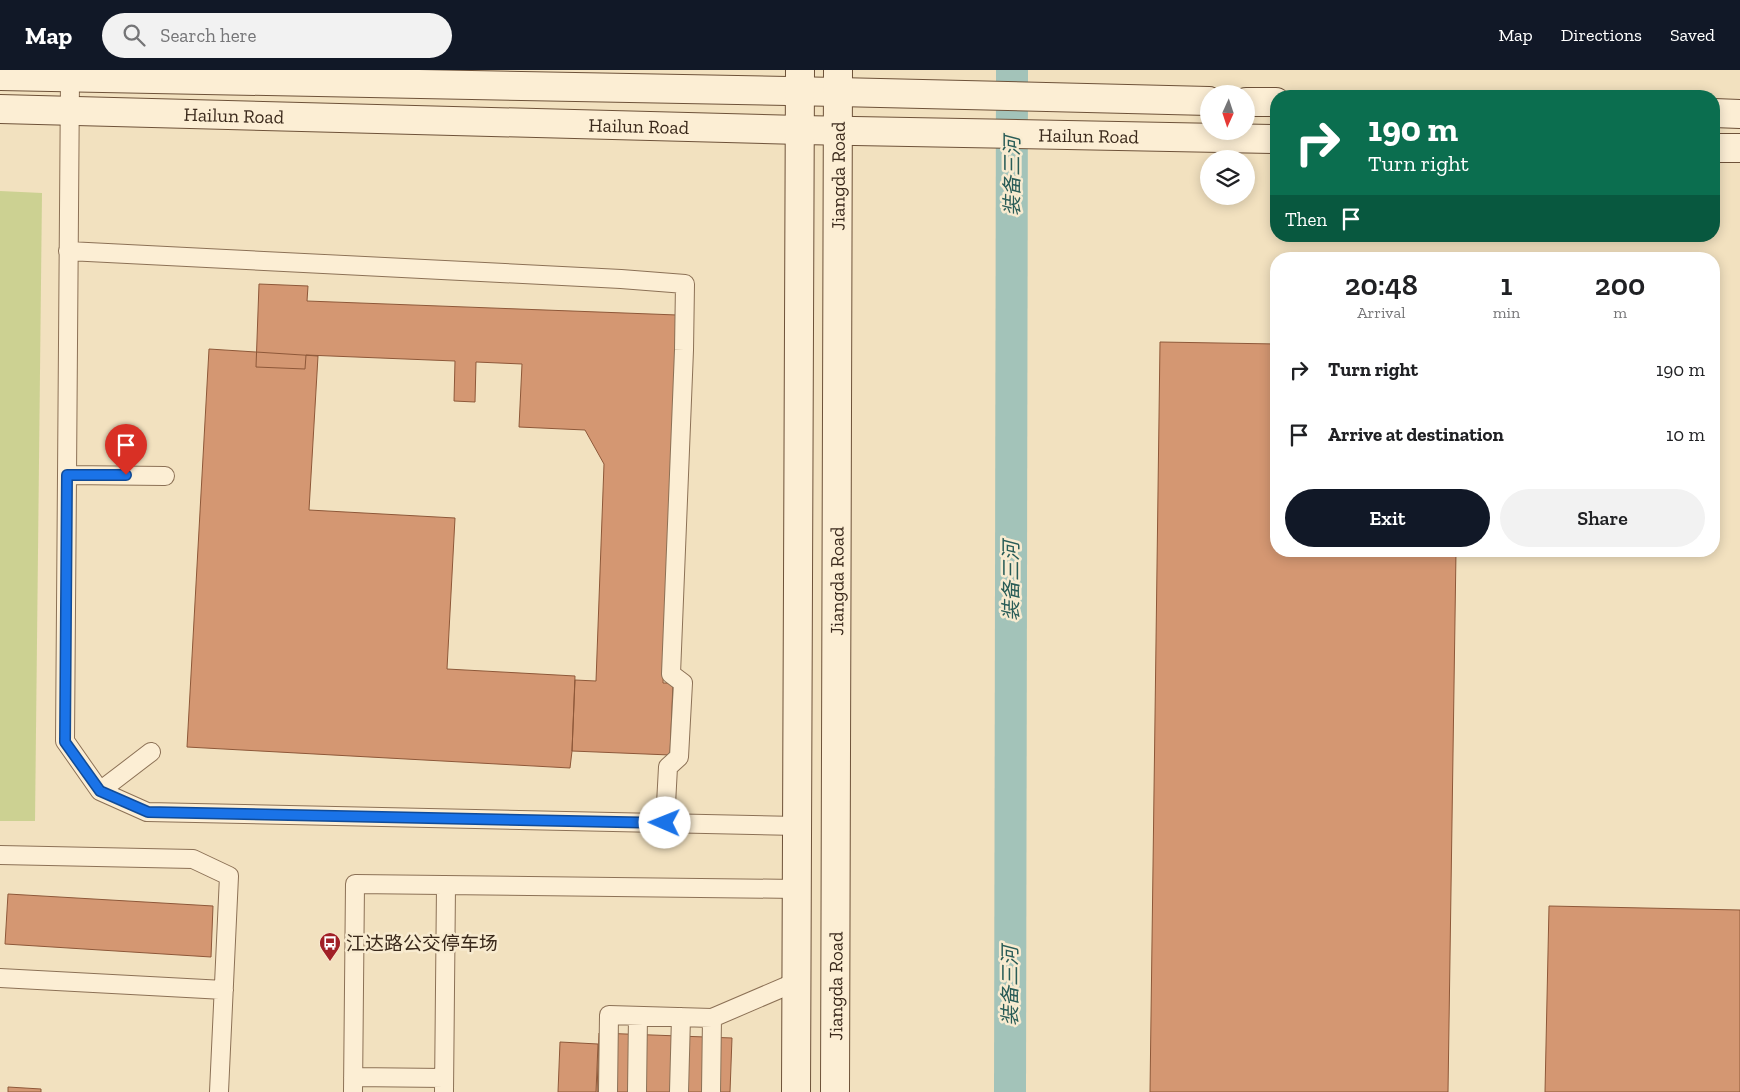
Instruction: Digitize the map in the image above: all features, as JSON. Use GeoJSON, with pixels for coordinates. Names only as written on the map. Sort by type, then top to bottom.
{"type":"FeatureCollection","features":[{"type":"Feature","properties":{"kind":"main road","name":"Hailun Road"},"geometry":{"type":"LineString","coordinates":[[0,76],[70,78],[838,81],[977,95],[1200,101]]}},
{"type":"Feature","properties":{"kind":"main road","name":"Jiangda Road"},"geometry":{"type":"LineString","coordinates":[[796,1092],[800,81]]}},
{"type":"Feature","properties":{"kind":"main road","name":"Jiangda Road"},"geometry":{"type":"LineString","coordinates":[[835,1092],[838,81]]}},
{"type":"Feature","properties":{"kind":"main road"},"geometry":{"type":"LineString","coordinates":[[1255,102],[1270,102]]}},
{"type":"Feature","properties":{"kind":"main road","name":"Hailun Road"},"geometry":{"type":"LineString","coordinates":[[0,109],[800,130],[1270,139]]}},
{"type":"Feature","properties":{"kind":"main road"},"geometry":{"type":"LineString","coordinates":[[1720,113],[1740,114]]}},
{"type":"Feature","properties":{"kind":"main road"},"geometry":{"type":"LineString","coordinates":[[1720,148],[1740,148]]}},
{"type":"Feature","properties":{"kind":"lane"},"geometry":{"type":"LineString","coordinates":[[70,78],[65,742],[100,791],[148,812],[797,826]]}},
{"type":"Feature","properties":{"kind":"lane"},"geometry":{"type":"LineString","coordinates":[[68,251],[621,279],[685,284],[671,674],[683,683],[679,757],[668,767],[665,823]]}},
{"type":"Feature","properties":{"kind":"lane"},"geometry":{"type":"LineString","coordinates":[[67,475],[165,476]]}},
{"type":"Feature","properties":{"kind":"lane"},"geometry":{"type":"LineString","coordinates":[[100,791],[151,752]]}},
{"type":"Feature","properties":{"kind":"lane"},"geometry":{"type":"LineString","coordinates":[[0,855],[193,859],[229,876],[219,1092]]}},
{"type":"Feature","properties":{"kind":"lane"},"geometry":{"type":"LineString","coordinates":[[446,886],[444,1085],[353,1084],[355,884],[796,889]]}},
{"type":"Feature","properties":{"kind":"lane"},"geometry":{"type":"LineString","coordinates":[[0,978],[224,990]]}},
{"type":"Feature","properties":{"kind":"lane"},"geometry":{"type":"LineString","coordinates":[[608,1092],[609,1015],[712,1018],[796,982]]}},
{"type":"Feature","properties":{"kind":"lane"},"geometry":{"type":"LineString","coordinates":[[636,1092],[638,1016]]}},
{"type":"Feature","properties":{"kind":"lane"},"geometry":{"type":"LineString","coordinates":[[679,1092],[681,1018]]}},
{"type":"Feature","properties":{"kind":"lane"},"geometry":{"type":"LineString","coordinates":[[711,1092],[712,1018]]}},
{"type":"Feature","properties":{"kind":"green space"},"geometry":{"type":"Polygon","coordinates":[[[0,191],[42,193],[35,821],[0,821],[0,191]]]}},
{"type":"Feature","properties":{"kind":"building"},"geometry":{"type":"Polygon","coordinates":[[[259,284],[308,286],[307,301],[677,315],[663,683],[673,683],[670,755],[572,751],[575,680],[596,681],[604,464],[585,430],[519,427],[522,364],[476,362],[475,402],[454,401],[455,361],[306,355],[305,369],[256,367],[259,284]]]}},
{"type":"Feature","properties":{"kind":"building"},"geometry":{"type":"Polygon","coordinates":[[[1160,342],[1270,344],[1270,557],[1456,557],[1448,1092],[1150,1092],[1160,342]]]}},
{"type":"Feature","properties":{"kind":"building"},"geometry":{"type":"Polygon","coordinates":[[[209,349],[318,356],[309,510],[455,518],[447,669],[575,676],[570,768],[187,747],[209,349]]]}},
{"type":"Feature","properties":{"kind":"building"},"geometry":{"type":"Polygon","coordinates":[[[8,894],[213,906],[211,957],[5,944],[8,894]]]}},
{"type":"Feature","properties":{"kind":"building"},"geometry":{"type":"Polygon","coordinates":[[[1549,906],[1740,910],[1740,1092],[1545,1092],[1549,906]]]}},
{"type":"Feature","properties":{"kind":"building"},"geometry":{"type":"Polygon","coordinates":[[[599,1033],[732,1038],[730,1092],[597,1092],[599,1033]]]}},
{"type":"Feature","properties":{"kind":"building"},"geometry":{"type":"Polygon","coordinates":[[[560,1042],[598,1044],[596,1092],[558,1092],[560,1042]]]}},
{"type":"Feature","properties":{"kind":"building"},"geometry":{"type":"Polygon","coordinates":[[[8,1087],[41,1089],[41,1092],[8,1092],[8,1087]]]}},
{"type":"Feature","properties":{"kind":"waterway","name":"装备三河"},"geometry":{"type":"LineString","coordinates":[[1010,1092],[1012,70]]}},
{"type":"Feature","properties":{"kind":"place","name":"江达路公交停车场"},"geometry":{"type":"Point","coordinates":[330,962]}},
{"type":"Feature","properties":{"kind":"route"},"geometry":{"type":"LineString","coordinates":[[126,475],[67,475],[65,742],[100,791],[148,812],[665,823]]}}]}
